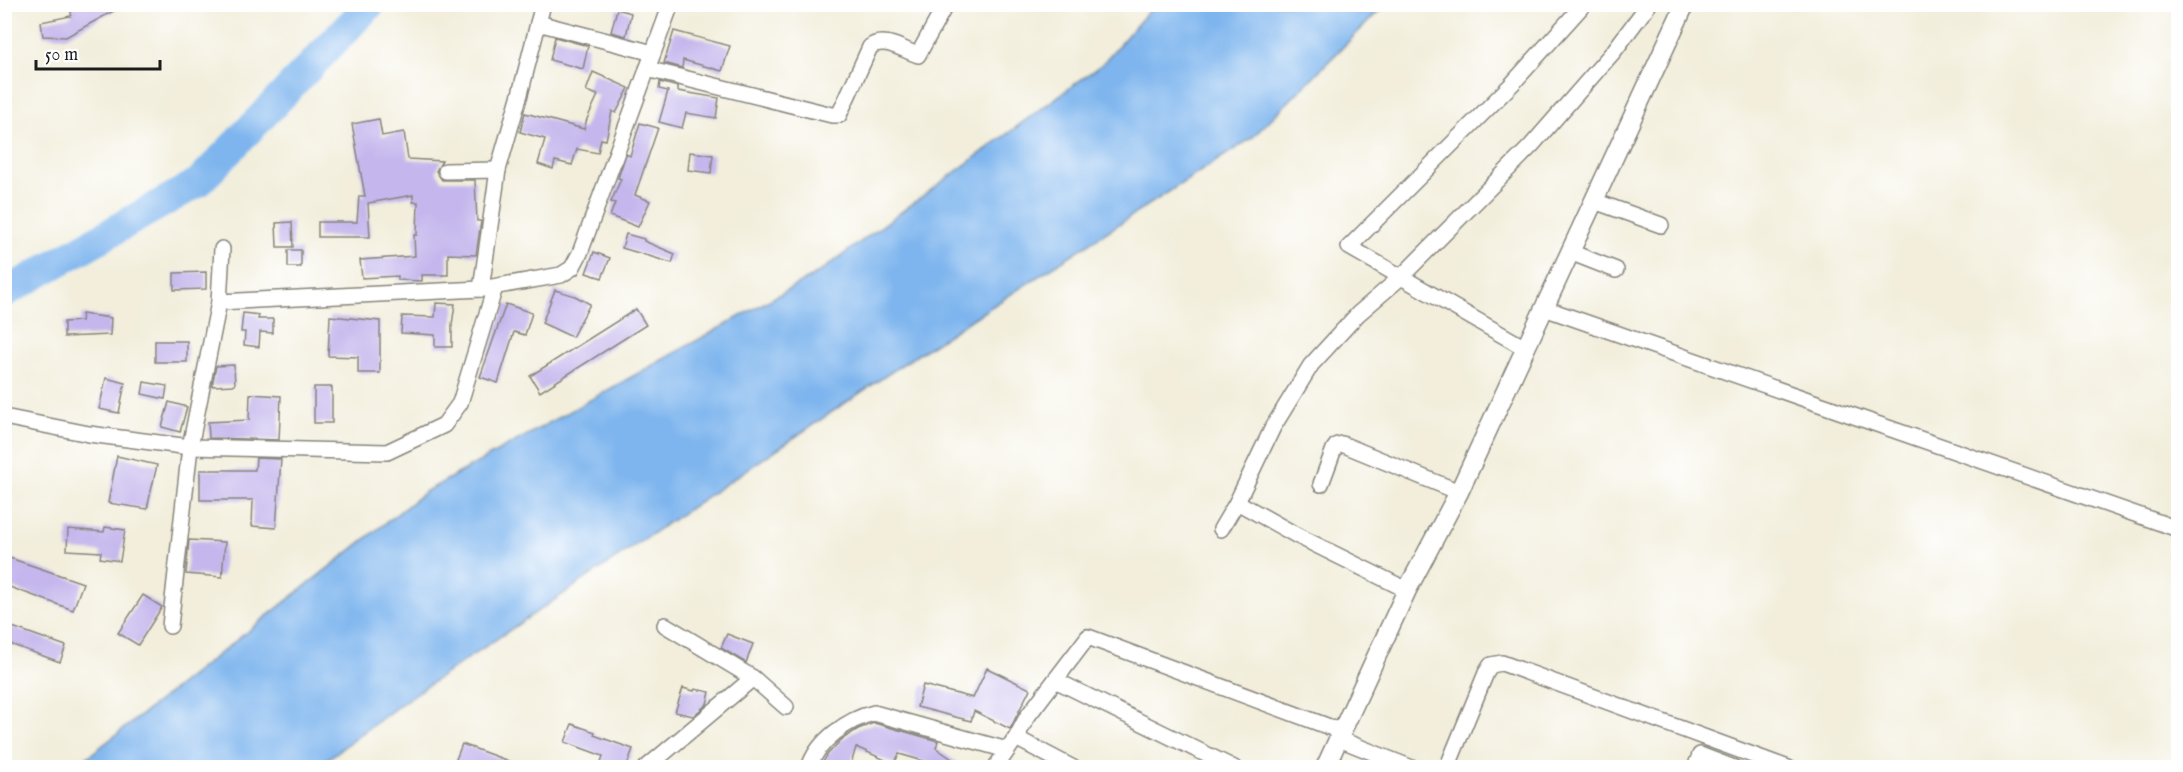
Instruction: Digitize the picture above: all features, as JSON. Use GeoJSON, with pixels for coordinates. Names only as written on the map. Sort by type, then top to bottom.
{"type":"FeatureCollection","features":[{"type":"Feature","properties":{"kind":"street"},"geometry":{"type":"LineString","coordinates":[[4,417],[89,434],[190,447],[387,452],[444,425],[460,403],[488,288],[495,179],[543,4]]}},
{"type":"Feature","properties":{"kind":"street"},"geometry":{"type":"LineString","coordinates":[[219,302],[488,288],[561,275],[572,268],[580,253],[671,4]]}},
{"type":"Feature","properties":{"kind":"street"},"geometry":{"type":"LineString","coordinates":[[647,69],[839,115],[870,47],[875,43],[883,42],[918,55],[946,4]]}},
{"type":"Feature","properties":{"kind":"street"},"geometry":{"type":"LineString","coordinates":[[1525,348],[1349,247],[1512,84],[1584,4]]}},
{"type":"Feature","properties":{"kind":"street"},"geometry":{"type":"LineString","coordinates":[[1221,529],[1237,502],[1273,427],[1305,373],[1358,314],[1401,277],[1531,146],[1614,51],[1649,4]]}},
{"type":"Feature","properties":{"kind":"street"},"geometry":{"type":"LineString","coordinates":[[1325,768],[1407,590],[1459,492],[1685,4]]}},
{"type":"Feature","properties":{"kind":"street"},"geometry":{"type":"LineString","coordinates":[[538,23],[653,53]]}},
{"type":"Feature","properties":{"kind":"street"},"geometry":{"type":"LineString","coordinates":[[446,171],[498,170]]}},
{"type":"Feature","properties":{"kind":"street"},"geometry":{"type":"LineString","coordinates":[[1594,201],[1661,225]]}},
{"type":"Feature","properties":{"kind":"street"},"geometry":{"type":"LineString","coordinates":[[170,626],[190,447],[219,302],[222,249]]}},
{"type":"Feature","properties":{"kind":"street"},"geometry":{"type":"LineString","coordinates":[[1570,252],[1616,270]]}},
{"type":"Feature","properties":{"kind":"street"},"geometry":{"type":"LineString","coordinates":[[1544,308],[2178,529]]}},
{"type":"Feature","properties":{"kind":"street"},"geometry":{"type":"LineString","coordinates":[[1321,484],[1334,449],[1337,445],[1342,444],[1459,492]]}},
{"type":"Feature","properties":{"kind":"street"},"geometry":{"type":"LineString","coordinates":[[1237,502],[1296,535],[1407,590]]}},
{"type":"Feature","properties":{"kind":"street"},"geometry":{"type":"LineString","coordinates":[[665,626],[753,678],[786,707]]}},
{"type":"Feature","properties":{"kind":"street"},"geometry":{"type":"LineString","coordinates":[[995,768],[1027,717],[1088,637],[1341,736],[1412,768]]}},
{"type":"Feature","properties":{"kind":"street"},"geometry":{"type":"LineString","coordinates":[[1447,768],[1486,673],[1491,665],[1502,663],[1788,768]]}},
{"type":"Feature","properties":{"kind":"street"},"geometry":{"type":"LineString","coordinates":[[646,768],[753,678]]}},
{"type":"Feature","properties":{"kind":"street"},"geometry":{"type":"LineString","coordinates":[[1055,680],[1234,768]]}},
{"type":"Feature","properties":{"kind":"street"},"geometry":{"type":"LineString","coordinates":[[808,768],[814,755],[843,726],[866,715],[874,714],[1012,744],[1073,768]]}},
{"type":"Feature","properties":{"kind":"street"},"geometry":{"type":"LineString","coordinates":[[1695,768],[1700,755],[1734,768]]}},
{"type":"Feature","properties":{"kind":"water"},"geometry":{"type":"Polygon","coordinates":[[[1155,4],[1385,5],[1252,138],[903,364],[405,701],[317,767],[75,767],[425,492],[818,273],[1102,64],[1155,4]]]}},
{"type":"Feature","properties":{"kind":"building"},"geometry":{"type":"Polygon","coordinates":[[[72,4],[126,4],[66,37],[43,36],[41,22],[71,16],[72,4]]]}},
{"type":"Feature","properties":{"kind":"building"},"geometry":{"type":"Polygon","coordinates":[[[617,9],[631,13],[626,36],[611,32],[617,9]]]}},
{"type":"Feature","properties":{"kind":"building"},"geometry":{"type":"Polygon","coordinates":[[[674,31],[730,46],[722,71],[683,60],[682,68],[664,63],[674,31]]]}},
{"type":"Feature","properties":{"kind":"building"},"geometry":{"type":"Polygon","coordinates":[[[555,37],[588,46],[583,69],[550,60],[555,37]]]}},
{"type":"Feature","properties":{"kind":"building"},"geometry":{"type":"Polygon","coordinates":[[[593,72],[629,88],[616,113],[612,111],[606,140],[601,139],[598,153],[577,149],[572,165],[555,161],[553,169],[538,164],[545,139],[520,132],[525,113],[584,129],[598,95],[586,91],[593,72]]]}},
{"type":"Feature","properties":{"kind":"building"},"geometry":{"type":"Polygon","coordinates":[[[660,82],[678,87],[678,91],[719,98],[716,118],[686,113],[682,128],[659,122],[668,91],[659,89],[660,82]]]}},
{"type":"Feature","properties":{"kind":"building"},"geometry":{"type":"Polygon","coordinates":[[[379,119],[382,136],[404,132],[408,159],[442,161],[436,171],[442,180],[475,180],[477,221],[481,221],[476,255],[448,254],[448,275],[422,275],[422,281],[398,280],[398,276],[362,278],[360,260],[415,256],[414,235],[417,235],[418,202],[413,202],[413,195],[368,203],[370,237],[318,237],[318,222],[357,222],[359,196],[365,196],[352,124],[379,119]]]}},
{"type":"Feature","properties":{"kind":"building"},"geometry":{"type":"Polygon","coordinates":[[[640,123],[658,128],[635,195],[650,201],[638,227],[610,216],[615,203],[611,202],[621,179],[618,178],[626,154],[630,156],[640,123]]]}},
{"type":"Feature","properties":{"kind":"building"},"geometry":{"type":"Polygon","coordinates":[[[690,152],[713,155],[711,173],[688,170],[690,152]]]}},
{"type":"Feature","properties":{"kind":"building"},"geometry":{"type":"Polygon","coordinates":[[[292,222],[293,247],[277,247],[276,223],[292,222]]]}},
{"type":"Feature","properties":{"kind":"building"},"geometry":{"type":"Polygon","coordinates":[[[626,234],[644,239],[644,241],[675,254],[672,263],[622,248],[626,234]]]}},
{"type":"Feature","properties":{"kind":"building"},"geometry":{"type":"Polygon","coordinates":[[[288,250],[301,250],[301,267],[288,267],[288,250]]]}},
{"type":"Feature","properties":{"kind":"building"},"geometry":{"type":"Polygon","coordinates":[[[594,252],[610,258],[602,278],[586,273],[594,252]]]}},
{"type":"Feature","properties":{"kind":"building"},"geometry":{"type":"Polygon","coordinates":[[[206,272],[206,289],[174,290],[174,273],[206,272]]]}},
{"type":"Feature","properties":{"kind":"building"},"geometry":{"type":"Polygon","coordinates":[[[555,290],[575,296],[590,304],[572,337],[542,323],[555,290]]]}},
{"type":"Feature","properties":{"kind":"building"},"geometry":{"type":"Polygon","coordinates":[[[436,303],[455,304],[452,347],[435,347],[435,335],[401,333],[402,316],[435,317],[436,303]]]}},
{"type":"Feature","properties":{"kind":"building"},"geometry":{"type":"Polygon","coordinates":[[[506,304],[532,313],[525,335],[514,332],[498,383],[480,377],[506,304]]]}},
{"type":"Feature","properties":{"kind":"building"},"geometry":{"type":"Polygon","coordinates":[[[636,309],[646,325],[540,392],[530,376],[636,309]]]}},
{"type":"Feature","properties":{"kind":"building"},"geometry":{"type":"Polygon","coordinates":[[[243,313],[259,315],[258,319],[273,319],[273,333],[260,332],[259,347],[244,345],[245,332],[241,332],[243,313]]]}},
{"type":"Feature","properties":{"kind":"building"},"geometry":{"type":"Polygon","coordinates":[[[82,314],[111,318],[110,335],[64,337],[64,322],[81,321],[82,314]]]}},
{"type":"Feature","properties":{"kind":"building"},"geometry":{"type":"Polygon","coordinates":[[[330,316],[380,321],[380,373],[358,373],[358,357],[328,356],[330,316]]]}},
{"type":"Feature","properties":{"kind":"building"},"geometry":{"type":"Polygon","coordinates":[[[155,341],[187,341],[187,362],[155,362],[155,341]]]}},
{"type":"Feature","properties":{"kind":"building"},"geometry":{"type":"Polygon","coordinates":[[[234,365],[235,385],[212,386],[216,366],[234,365]]]}},
{"type":"Feature","properties":{"kind":"building"},"geometry":{"type":"Polygon","coordinates":[[[106,378],[125,383],[119,413],[99,409],[106,378]]]}},
{"type":"Feature","properties":{"kind":"building"},"geometry":{"type":"Polygon","coordinates":[[[144,382],[167,386],[165,399],[142,394],[144,382]]]}},
{"type":"Feature","properties":{"kind":"building"},"geometry":{"type":"Polygon","coordinates":[[[314,387],[332,387],[332,423],[314,423],[314,387]]]}},
{"type":"Feature","properties":{"kind":"building"},"geometry":{"type":"Polygon","coordinates":[[[250,394],[281,396],[279,440],[209,438],[208,422],[249,420],[250,394]]]}},
{"type":"Feature","properties":{"kind":"building"},"geometry":{"type":"Polygon","coordinates":[[[169,402],[187,407],[180,432],[162,427],[169,402]]]}},
{"type":"Feature","properties":{"kind":"building"},"geometry":{"type":"Polygon","coordinates":[[[117,456],[157,465],[147,509],[108,503],[117,456]]]}},
{"type":"Feature","properties":{"kind":"building"},"geometry":{"type":"Polygon","coordinates":[[[256,458],[281,459],[276,528],[252,526],[253,500],[200,500],[200,470],[255,470],[256,458]]]}},
{"type":"Feature","properties":{"kind":"building"},"geometry":{"type":"Polygon","coordinates":[[[105,527],[125,530],[120,561],[100,558],[101,552],[67,550],[68,529],[104,532],[105,527]]]}},
{"type":"Feature","properties":{"kind":"building"},"geometry":{"type":"Polygon","coordinates":[[[189,540],[225,542],[222,577],[186,574],[189,540]]]}},
{"type":"Feature","properties":{"kind":"building"},"geometry":{"type":"Polygon","coordinates":[[[4,556],[83,583],[73,610],[4,585],[4,556]]]}},
{"type":"Feature","properties":{"kind":"building"},"geometry":{"type":"Polygon","coordinates":[[[143,595],[162,607],[138,645],[118,633],[143,595]]]}},
{"type":"Feature","properties":{"kind":"building"},"geometry":{"type":"Polygon","coordinates":[[[4,624],[66,646],[60,662],[4,642],[4,624]]]}},
{"type":"Feature","properties":{"kind":"building"},"geometry":{"type":"Polygon","coordinates":[[[727,634],[753,644],[746,663],[721,648],[727,634]]]}},
{"type":"Feature","properties":{"kind":"building"},"geometry":{"type":"Polygon","coordinates":[[[987,668],[1030,689],[1010,729],[974,711],[971,721],[917,707],[923,685],[973,698],[987,668]]]}},
{"type":"Feature","properties":{"kind":"building"},"geometry":{"type":"Polygon","coordinates":[[[683,688],[710,692],[707,704],[693,716],[675,712],[683,688]]]}},
{"type":"Feature","properties":{"kind":"building"},"geometry":{"type":"Polygon","coordinates":[[[874,723],[938,741],[936,748],[965,768],[931,768],[934,764],[899,754],[894,764],[856,747],[850,768],[820,768],[827,755],[841,740],[858,729],[874,723]]]}},
{"type":"Feature","properties":{"kind":"building"},"geometry":{"type":"Polygon","coordinates":[[[572,724],[595,732],[594,735],[633,749],[626,768],[599,768],[603,756],[565,742],[572,724]]]}},
{"type":"Feature","properties":{"kind":"building"},"geometry":{"type":"Polygon","coordinates":[[[462,744],[522,766],[522,768],[469,768],[455,762],[462,744]]]}},
{"type":"Feature","properties":{"kind":"waterway"},"geometry":{"type":"LineString","coordinates":[[4,293],[199,182],[370,4]]}}]}
